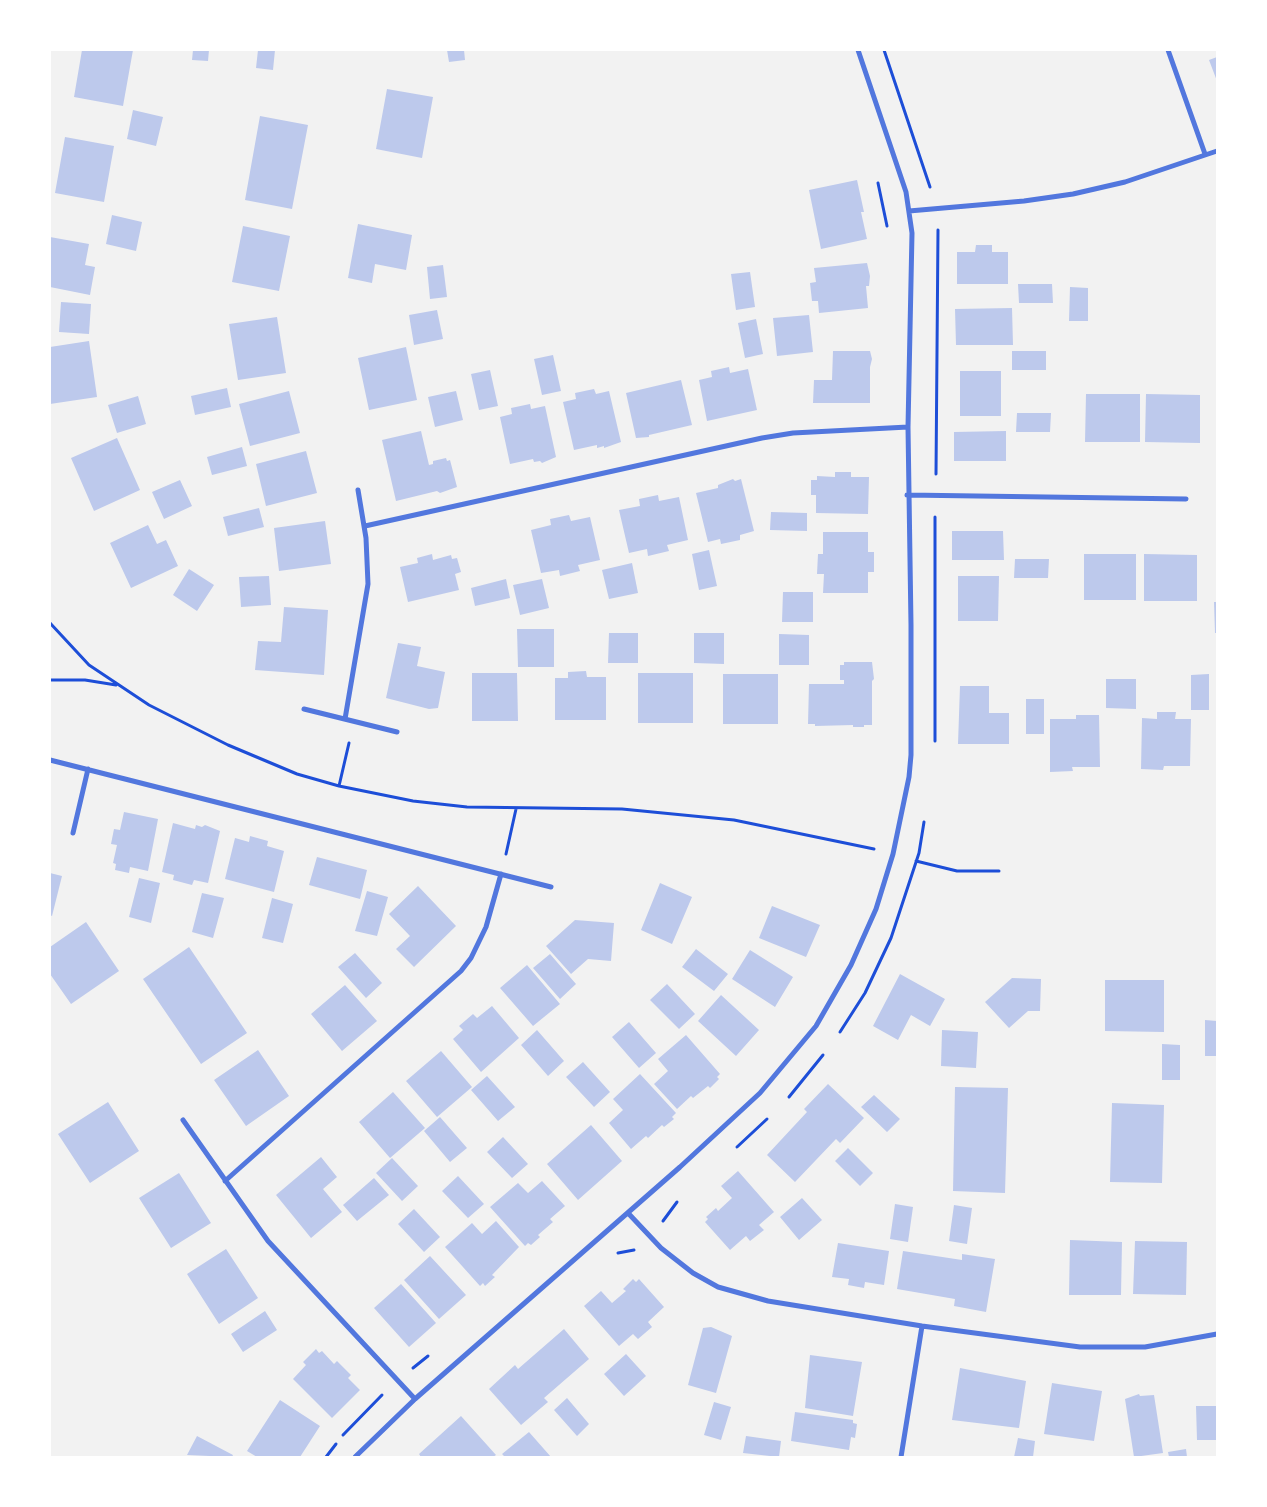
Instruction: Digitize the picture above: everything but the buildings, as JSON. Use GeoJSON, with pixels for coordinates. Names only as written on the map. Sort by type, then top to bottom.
{"type":"FeatureCollection","features":[{"type":"Feature","properties":{"kind":"street"},"geometry":{"type":"LineString","coordinates":[[355,1457],[415,1399],[731,1122],[789,1061],[812,1032],[833,998],[862,944],[882,894],[906,793],[911,755],[908,427],[912,233],[906,192],[858,50]]}},
{"type":"Feature","properties":{"kind":"street"},"geometry":{"type":"LineString","coordinates":[[1168,50],[1205,154]]}},
{"type":"Feature","properties":{"kind":"street"},"geometry":{"type":"LineString","coordinates":[[909,211],[1024,201],[1073,194],[1125,182],[1217,150]]}},
{"type":"Feature","properties":{"kind":"street"},"geometry":{"type":"LineString","coordinates":[[364,526],[762,438],[793,433],[908,427]]}},
{"type":"Feature","properties":{"kind":"street"},"geometry":{"type":"LineString","coordinates":[[346,719],[368,584],[364,526],[358,490]]}},
{"type":"Feature","properties":{"kind":"street"},"geometry":{"type":"LineString","coordinates":[[908,495],[1186,499]]}},
{"type":"Feature","properties":{"kind":"street"},"geometry":{"type":"LineString","coordinates":[[304,709],[397,732]]}},
{"type":"Feature","properties":{"kind":"street"},"geometry":{"type":"LineString","coordinates":[[50,760],[551,887]]}},
{"type":"Feature","properties":{"kind":"street"},"geometry":{"type":"LineString","coordinates":[[73,834],[88,769]]}},
{"type":"Feature","properties":{"kind":"street"},"geometry":{"type":"LineString","coordinates":[[225,1181],[461,971],[471,958],[486,927],[501,874]]}},
{"type":"Feature","properties":{"kind":"street"},"geometry":{"type":"LineString","coordinates":[[182,1120],[274,1247],[415,1399]]}},
{"type":"Feature","properties":{"kind":"street"},"geometry":{"type":"LineString","coordinates":[[628,1213],[648,1235],[693,1273],[738,1294],[922,1326],[1101,1348],[1145,1347],[1217,1334]]}},
{"type":"Feature","properties":{"kind":"street"},"geometry":{"type":"LineString","coordinates":[[901,1457],[922,1326]]}},
{"type":"Feature","properties":{"kind":"path"},"geometry":{"type":"LineString","coordinates":[[884,50],[927,176],[935,208],[939,250],[935,496],[934,745]]}},
{"type":"Feature","properties":{"kind":"path"},"geometry":{"type":"LineString","coordinates":[[875,174],[888,232]]}},
{"type":"Feature","properties":{"kind":"path"},"geometry":{"type":"LineString","coordinates":[[50,623],[89,665],[117,685],[228,745],[297,774],[339,786],[413,801],[467,807],[622,809],[734,820],[873,849],[957,871],[999,871]]}},
{"type":"Feature","properties":{"kind":"path"},"geometry":{"type":"LineString","coordinates":[[50,680],[85,680],[117,685]]}},
{"type":"Feature","properties":{"kind":"path"},"geometry":{"type":"LineString","coordinates":[[339,786],[354,721]]}},
{"type":"Feature","properties":{"kind":"path"},"geometry":{"type":"LineString","coordinates":[[501,874],[516,809]]}},
{"type":"Feature","properties":{"kind":"path"},"geometry":{"type":"LineString","coordinates":[[836,1039],[865,993],[891,938],[916,861],[925,817]]}},
{"type":"Feature","properties":{"kind":"path"},"geometry":{"type":"LineString","coordinates":[[871,857],[875,840]]}},
{"type":"Feature","properties":{"kind":"path"},"geometry":{"type":"LineString","coordinates":[[783,1103],[824,1054]]}},
{"type":"Feature","properties":{"kind":"path"},"geometry":{"type":"LineString","coordinates":[[733,1151],[771,1116]]}},
{"type":"Feature","properties":{"kind":"path"},"geometry":{"type":"LineString","coordinates":[[613,1255],[632,1251],[668,1217],[678,1200]]}},
{"type":"Feature","properties":{"kind":"path"},"geometry":{"type":"LineString","coordinates":[[326,1457],[347,1431],[398,1381],[434,1350]]}}]}
